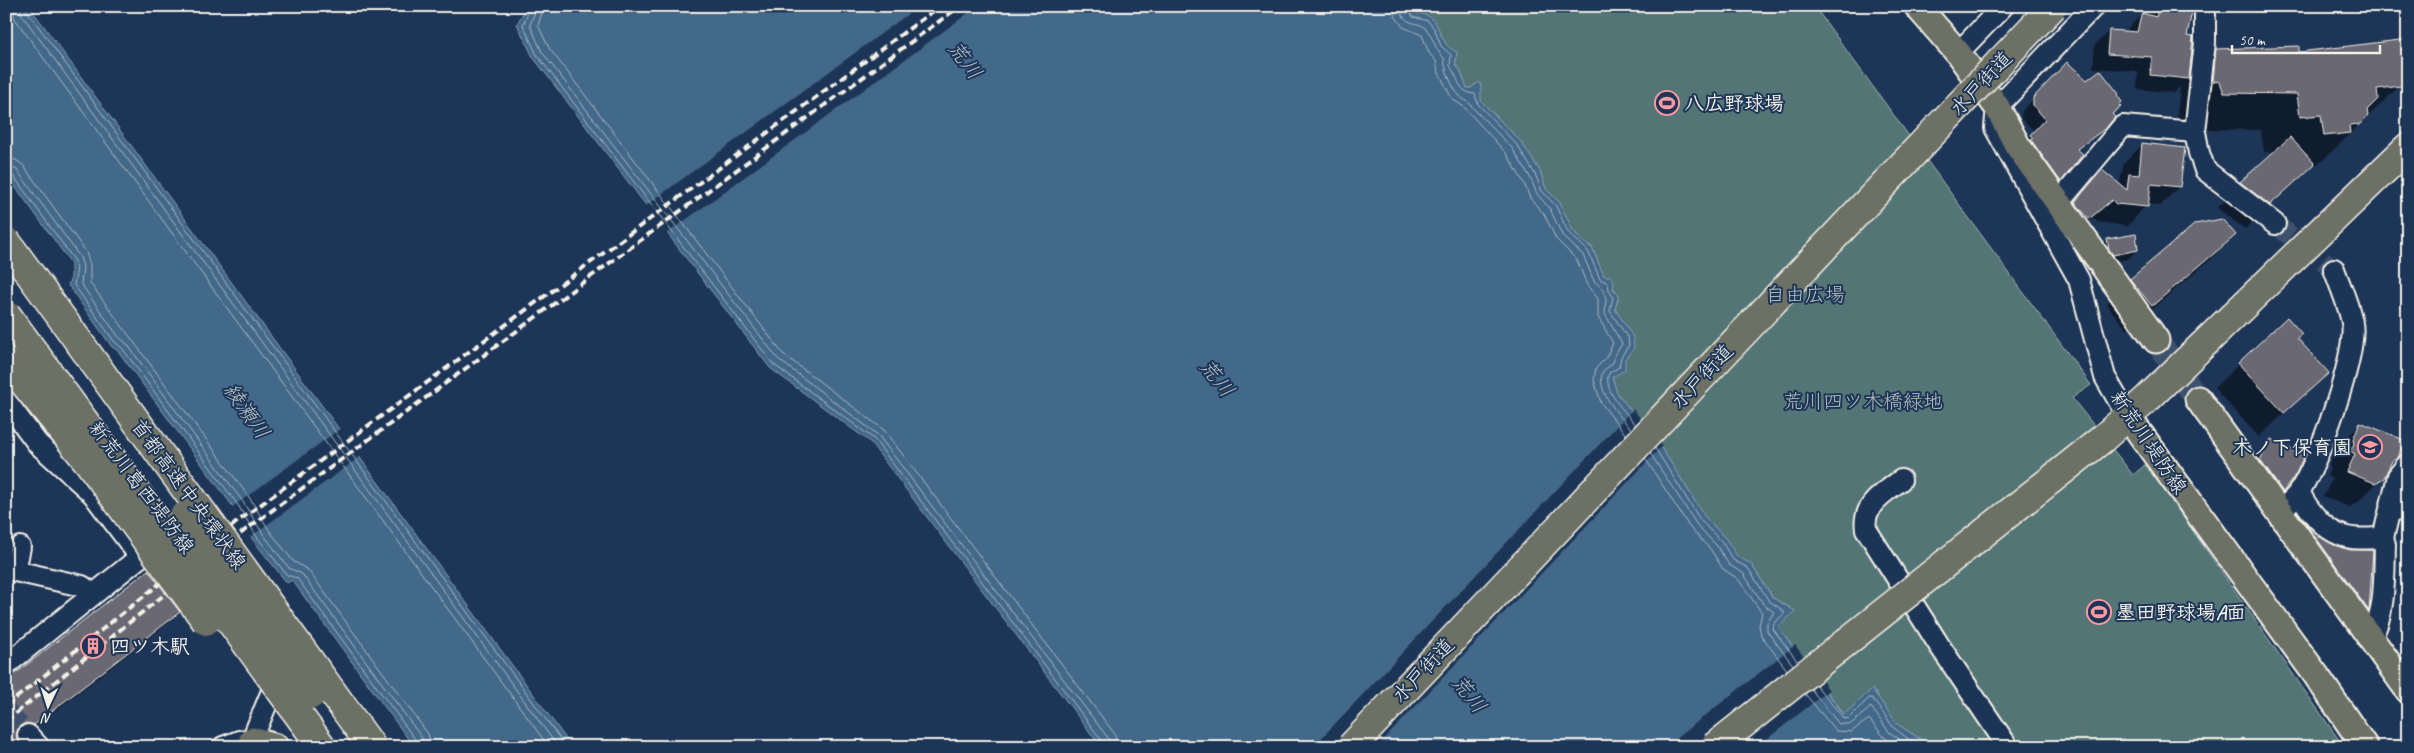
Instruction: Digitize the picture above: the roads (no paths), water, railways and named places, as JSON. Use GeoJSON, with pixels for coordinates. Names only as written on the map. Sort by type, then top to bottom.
{"type":"FeatureCollection","features":[{"type":"Feature","properties":{"kind":"highway","name":"水戸街道"},"geometry":{"type":"LineString","coordinates":[[1351,747],[2053,6]]}},
{"type":"Feature","properties":{"kind":"highway"},"geometry":{"type":"LineString","coordinates":[[1714,747],[2128,417],[2408,147]]}},
{"type":"Feature","properties":{"kind":"highway","name":"首都高速中央環状線"},"geometry":{"type":"LineString","coordinates":[[6,241],[372,747]]}},
{"type":"Feature","properties":{"kind":"highway"},"geometry":{"type":"LineString","coordinates":[[6,263],[250,613],[350,747]]}},
{"type":"Feature","properties":{"kind":"highway","name":"首都高速中央環状線"},"geometry":{"type":"LineString","coordinates":[[6,314],[322,747]]}},
{"type":"Feature","properties":{"kind":"highway"},"geometry":{"type":"LineString","coordinates":[[6,361],[89,463],[299,747]]}},
{"type":"Feature","properties":{"kind":"main road"},"geometry":{"type":"LineString","coordinates":[[1900,6],[1928,41],[1939,49],[1958,53]]}},
{"type":"Feature","properties":{"kind":"main road"},"geometry":{"type":"LineString","coordinates":[[1917,6],[1958,53],[1997,107],[2017,145],[2156,340]]}},
{"type":"Feature","properties":{"kind":"main road","name":"新荒川葛西堤防線"},"geometry":{"type":"LineString","coordinates":[[6,299],[174,530],[337,747]]}},
{"type":"Feature","properties":{"kind":"main road"},"geometry":{"type":"LineString","coordinates":[[2198,399],[2408,690]]}},
{"type":"Feature","properties":{"kind":"main road","name":"新荒川堤防線"},"geometry":{"type":"LineString","coordinates":[[2128,417],[2316,674],[2365,747]]}},
{"type":"Feature","properties":{"kind":"main road","name":"新荒川葛西堤防線"},"geometry":{"type":"LineString","coordinates":[[280,672],[313,747]]}},
{"type":"Feature","properties":{"kind":"main road"},"geometry":{"type":"LineString","coordinates":[[250,743],[276,747]]}},
{"type":"Feature","properties":{"kind":"street"},"geometry":{"type":"LineString","coordinates":[[1958,53],[2003,6]]}},
{"type":"Feature","properties":{"kind":"street"},"geometry":{"type":"LineString","coordinates":[[1997,107],[2094,6]]}},
{"type":"Feature","properties":{"kind":"street"},"geometry":{"type":"LineString","coordinates":[[2205,6],[2205,42],[2195,132],[2205,170],[2275,224]]}},
{"type":"Feature","properties":{"kind":"street","name":"新荒川堤防線"},"geometry":{"type":"LineString","coordinates":[[1997,107],[1996,128],[2080,280],[2105,377],[2128,417]]}},
{"type":"Feature","properties":{"kind":"street"},"geometry":{"type":"LineString","coordinates":[[2058,202],[2123,126],[2195,132]]}},
{"type":"Feature","properties":{"kind":"street"},"geometry":{"type":"LineString","coordinates":[[2280,512],[2299,492],[2323,441],[2340,393],[2352,346],[2353,324],[2334,269]]}},
{"type":"Feature","properties":{"kind":"street"},"geometry":{"type":"LineString","coordinates":[[6,400],[38,444],[93,494],[140,557]]}},
{"type":"Feature","properties":{"kind":"street"},"geometry":{"type":"LineString","coordinates":[[2371,638],[2377,628],[2382,596],[2385,545],[2383,538],[2399,509],[2398,476],[2408,464]]}},
{"type":"Feature","properties":{"kind":"street"},"geometry":{"type":"LineString","coordinates":[[1901,480],[1875,500],[1867,511],[1866,529],[1939,645],[2008,747]]}},
{"type":"Feature","properties":{"kind":"street"},"geometry":{"type":"LineString","coordinates":[[2299,492],[2312,514],[2326,526],[2346,537],[2383,538]]}},
{"type":"Feature","properties":{"kind":"street"},"geometry":{"type":"LineString","coordinates":[[6,665],[174,530]]}},
{"type":"Feature","properties":{"kind":"street"},"geometry":{"type":"LineString","coordinates":[[20,547],[15,571],[82,586],[93,594]]}},
{"type":"Feature","properties":{"kind":"street"},"geometry":{"type":"LineString","coordinates":[[223,747],[240,740],[250,743],[280,672]]}},
{"type":"Feature","properties":{"kind":"water","name":"綾瀬川"},"geometry":{"type":"Polygon","coordinates":[[[6,6],[29,6],[572,747],[414,747],[292,580],[287,583],[253,540],[234,508],[118,351],[112,347],[68,285],[71,278],[71,263],[6,174],[6,6]]]}},
{"type":"Feature","properties":{"kind":"water","name":"荒川"},"geometry":{"type":"Polygon","coordinates":[[[527,6],[1410,6],[1416,13],[1429,16],[1433,19],[1446,44],[1457,52],[1455,65],[1459,68],[1467,88],[1471,88],[1479,82],[1481,85],[1481,101],[1521,142],[1540,171],[1546,189],[1560,203],[1572,229],[1582,241],[1592,248],[1604,276],[1610,276],[1614,281],[1613,289],[1619,295],[1615,309],[1633,337],[1634,348],[1625,359],[1625,370],[1612,377],[1617,393],[1664,452],[1705,517],[1726,539],[1737,556],[1751,564],[1773,598],[1795,611],[1778,627],[1844,715],[1872,689],[1897,724],[1920,739],[1926,747],[1101,747],[870,442],[770,368],[533,57],[517,24],[527,6]]]}},
{"type":"Feature","properties":{"kind":"tunnel"},"geometry":{"type":"LineString","coordinates":[[2275,224],[2334,269]]}},
{"type":"Feature","properties":{"kind":"tunnel"},"geometry":{"type":"LineString","coordinates":[[2156,340],[2198,399]]}},
{"type":"Feature","properties":{"kind":"tunnel"},"geometry":{"type":"LineString","coordinates":[[6,711],[28,735]]}},
{"type":"Feature","properties":{"kind":"railway"},"geometry":{"type":"LineString","coordinates":[[6,706],[237,522],[940,6]]}},
{"type":"Feature","properties":{"kind":"railway"},"geometry":{"type":"LineString","coordinates":[[6,721],[244,531],[960,6]]}},
{"type":"Feature","properties":{"kind":"place","name":"八広野球場"},"geometry":{"type":"Point","coordinates":[1667,103]}},
{"type":"Feature","properties":{"kind":"place","name":"木ノ下保育園"},"geometry":{"type":"Point","coordinates":[2370,447]}},
{"type":"Feature","properties":{"kind":"place","name":"墨田野球場A面"},"geometry":{"type":"Point","coordinates":[2099,612]}},
{"type":"Feature","properties":{"kind":"place","name":"四ツ木駅"},"geometry":{"type":"Point","coordinates":[93,646]}},
{"type":"Feature","properties":{"kind":"park label","name":"自由広場"},"geometry":{"type":"Point","coordinates":[1805,294]}},
{"type":"Feature","properties":{"kind":"park label","name":"荒川四ツ木橋緑地"},"geometry":{"type":"Point","coordinates":[1863,401]}}]}
